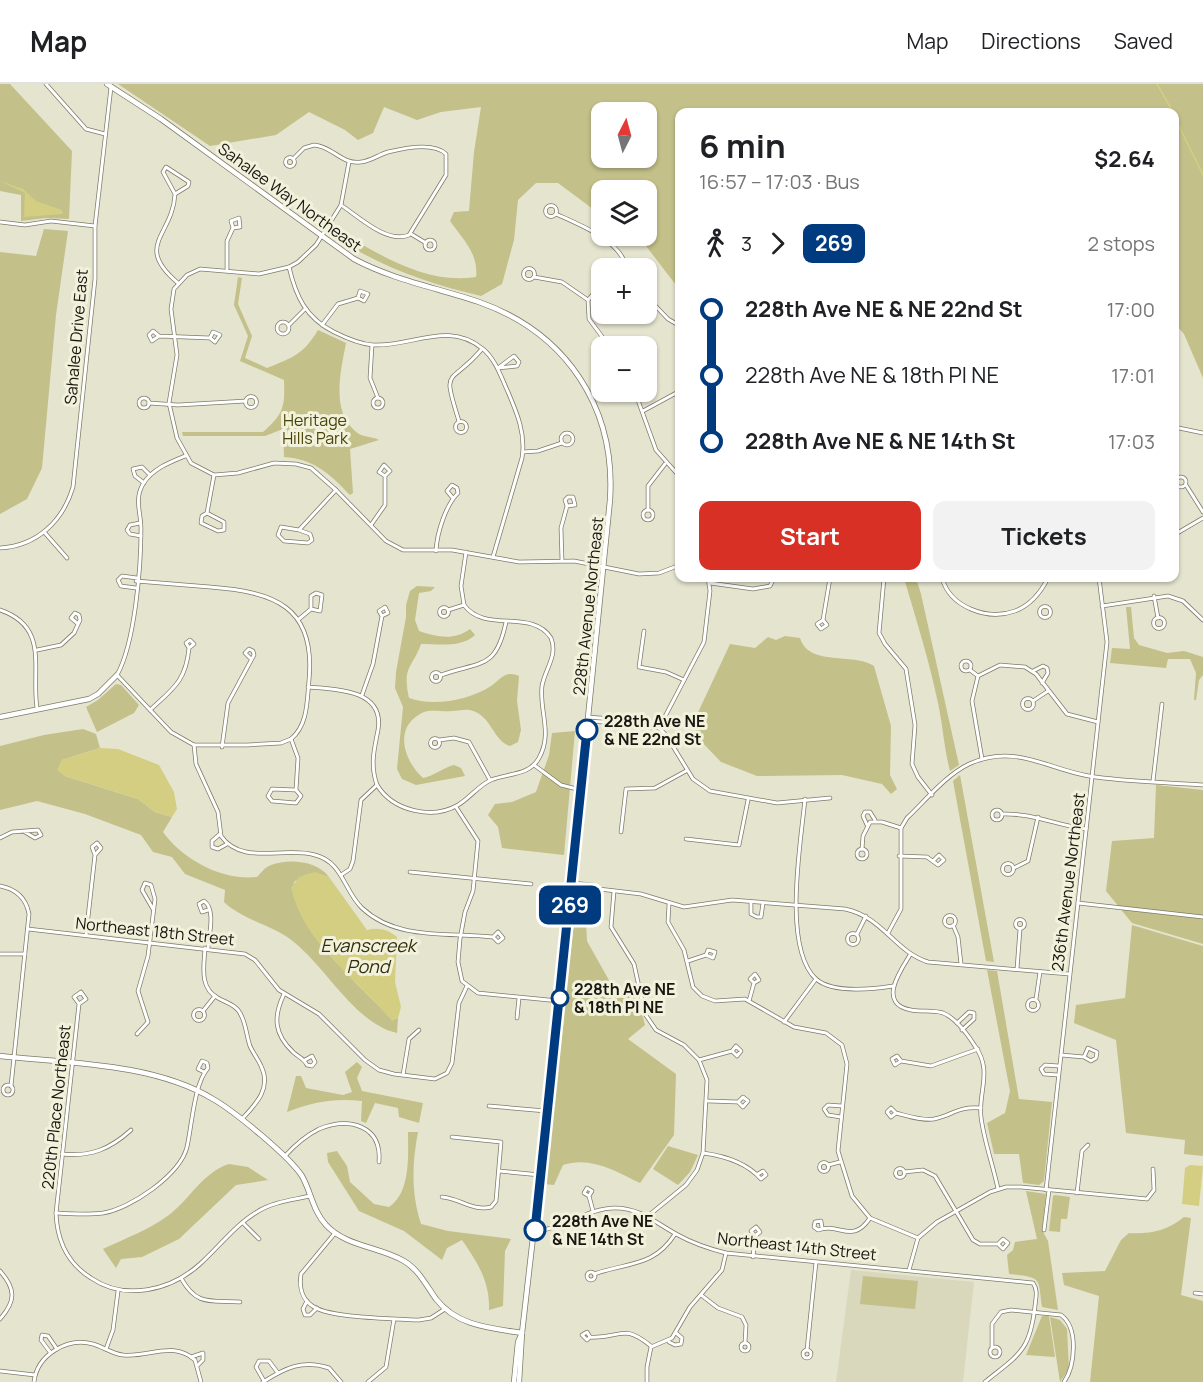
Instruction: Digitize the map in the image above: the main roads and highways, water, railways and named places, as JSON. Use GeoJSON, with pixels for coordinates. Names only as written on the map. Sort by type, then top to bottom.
{"type":"FeatureCollection","features":[{"type":"Feature","properties":{"kind":"main road","name":"Sahalee Way Northeast"},"geometry":{"type":"LineString","coordinates":[[109,85],[214,157],[321,236],[374,269],[480,302],[520,321],[544,338],[568,361],[585,386],[601,419]]}},
{"type":"Feature","properties":{"kind":"main road","name":"228th Avenue Northeast"},"geometry":{"type":"LineString","coordinates":[[516,1382],[520,1374],[522,1333],[560,1001],[612,481],[609,452],[601,419]]}},
{"type":"Feature","properties":{"kind":"main road"},"geometry":{"type":"LineString","coordinates":[[0,717],[89,699],[98,694],[117,675]]}},
{"type":"Feature","properties":{"kind":"main road"},"geometry":{"type":"LineString","coordinates":[[0,1056],[137,1071],[199,1091],[214,1099],[284,1157],[301,1175],[319,1216],[335,1233],[407,1263],[423,1279],[445,1309],[469,1323],[522,1333]]}},
{"type":"Feature","properties":{"kind":"main road","name":"228th Avenue Northeast"},"geometry":{"type":"LineString","coordinates":[[516,1382],[518,1342],[522,1333]]}},
{"type":"Feature","properties":{"kind":"water"},"geometry":{"type":"Polygon","coordinates":[[[0,181],[23,189],[36,201],[62,210],[63,214],[24,217],[25,193],[0,181]]]}},
{"type":"Feature","properties":{"kind":"water"},"geometry":{"type":"Polygon","coordinates":[[[100,748],[118,749],[159,765],[174,792],[177,809],[172,817],[155,812],[138,799],[65,776],[57,770],[62,760],[100,748]]]}},
{"type":"Feature","properties":{"kind":"water","name":"Evanscreek Pond"},"geometry":{"type":"Polygon","coordinates":[[[315,872],[329,877],[367,930],[383,929],[397,937],[395,982],[401,1007],[398,1018],[392,1021],[334,960],[307,927],[291,888],[299,877],[315,872]]]}},
{"type":"Feature","properties":{"kind":"water"},"geometry":{"type":"Polygon","coordinates":[[[1190,1165],[1203,1166],[1199,1206],[1182,1204],[1185,1168],[1190,1165]]]}},
{"type":"Feature","properties":{"kind":"waterway"},"geometry":{"type":"LineString","coordinates":[[1157,84],[1171,108]]}},
{"type":"Feature","properties":{"kind":"waterway"},"geometry":{"type":"LineString","coordinates":[[1179,126],[1203,175]]}},
{"type":"Feature","properties":{"kind":"place","name":"228th Ave NE & NE 22nd St"},"geometry":{"type":"Point","coordinates":[587,730]}},
{"type":"Feature","properties":{"kind":"place","name":"228th Ave NE & 18th Pl NE"},"geometry":{"type":"Point","coordinates":[560,998]}},
{"type":"Feature","properties":{"kind":"place","name":"228th Ave NE & NE 14th St"},"geometry":{"type":"Point","coordinates":[535,1230]}},
{"type":"Feature","properties":{"kind":"park label","name":"Heritage Hills Park"},"geometry":{"type":"Point","coordinates":[315,429]}}]}
